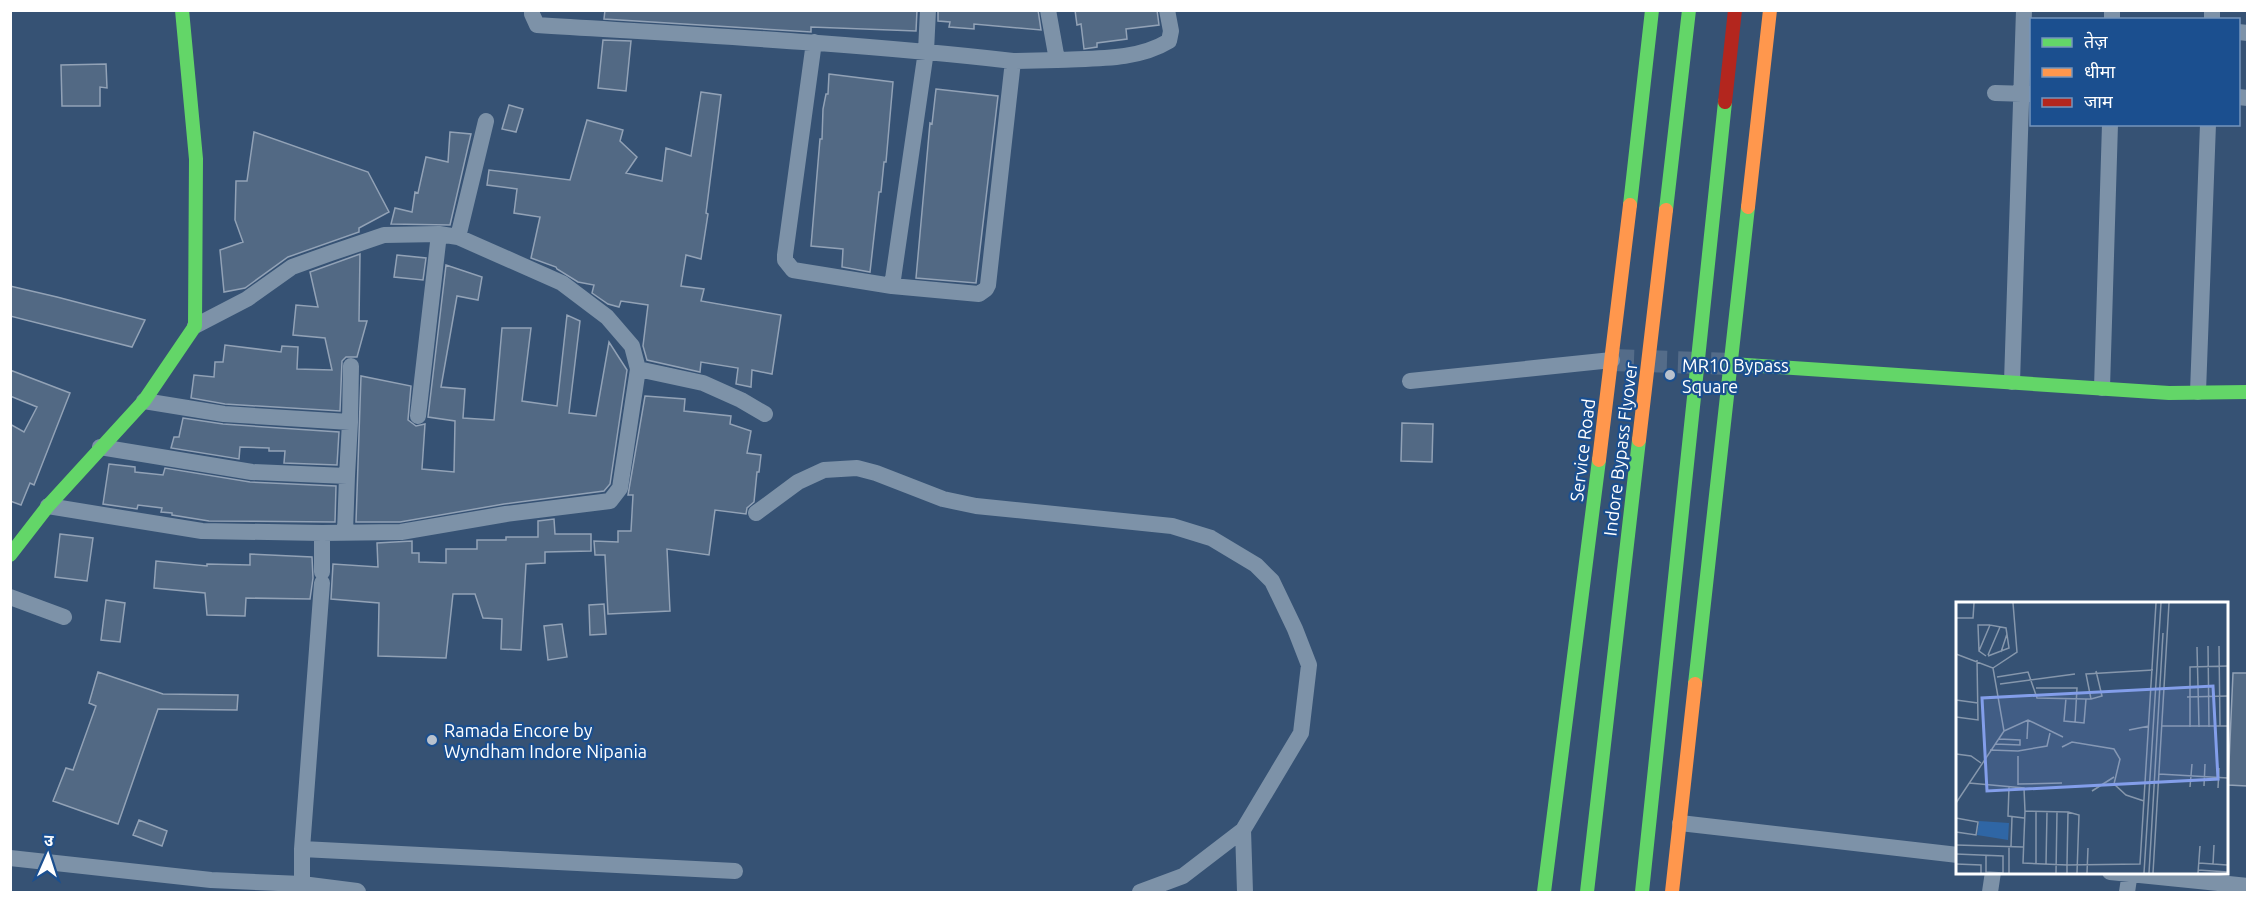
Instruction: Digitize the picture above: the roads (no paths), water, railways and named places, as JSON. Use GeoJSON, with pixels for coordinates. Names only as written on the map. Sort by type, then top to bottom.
{"type":"FeatureCollection","features":[{"type":"Feature","properties":{"kind":"main road"},"geometry":{"type":"LineString","coordinates":[[10,555],[48,506],[144,401],[195,326],[196,159],[182,10]]}},
{"type":"Feature","properties":{"kind":"main road","name":"Service Road"},"geometry":{"type":"LineString","coordinates":[[1544,892],[1612,360],[1652,10]]}},
{"type":"Feature","properties":{"kind":"main road","name":"Indore Bypass Flyover"},"geometry":{"type":"LineString","coordinates":[[1587,892],[1689,10]]}},
{"type":"Feature","properties":{"kind":"main road"},"geometry":{"type":"LineString","coordinates":[[1642,892],[1735,10]]}},
{"type":"Feature","properties":{"kind":"main road"},"geometry":{"type":"LineString","coordinates":[[1672,892],[1770,10]]}},
{"type":"Feature","properties":{"kind":"main road"},"geometry":{"type":"LineString","coordinates":[[1731,364],[2169,393],[2247,392]]}},
{"type":"Feature","properties":{"kind":"street"},"geometry":{"type":"LineString","coordinates":[[532,10],[537,25],[814,42],[1013,61],[1135,56],[1169,41],[1171,31],[1167,10]]}},
{"type":"Feature","properties":{"kind":"street"},"geometry":{"type":"LineString","coordinates":[[891,286],[926,51],[928,10]]}},
{"type":"Feature","properties":{"kind":"street"},"geometry":{"type":"LineString","coordinates":[[1048,10],[1057,60]]}},
{"type":"Feature","properties":{"kind":"street"},"geometry":{"type":"LineString","coordinates":[[2012,382],[2026,94],[2024,10]]}},
{"type":"Feature","properties":{"kind":"street"},"geometry":{"type":"LineString","coordinates":[[814,42],[785,260],[793,270],[891,286],[979,294],[987,289],[1013,61]]}},
{"type":"Feature","properties":{"kind":"street"},"geometry":{"type":"LineString","coordinates":[[1995,93],[2026,94]]}},
{"type":"Feature","properties":{"kind":"street"},"geometry":{"type":"LineString","coordinates":[[458,237],[486,121]]}},
{"type":"Feature","properties":{"kind":"street"},"geometry":{"type":"LineString","coordinates":[[2102,388],[2109,126]]}},
{"type":"Feature","properties":{"kind":"street"},"geometry":{"type":"LineString","coordinates":[[2199,392],[2208,126]]}},
{"type":"Feature","properties":{"kind":"street"},"geometry":{"type":"LineString","coordinates":[[48,506],[202,531],[401,532],[506,514],[610,501],[620,488],[638,369],[632,346],[607,317],[562,284],[458,237],[439,234],[384,235],[330,252],[292,267],[247,299],[195,326]]}},
{"type":"Feature","properties":{"kind":"street"},"geometry":{"type":"LineString","coordinates":[[418,416],[439,234]]}},
{"type":"Feature","properties":{"kind":"street"},"geometry":{"type":"LineString","coordinates":[[1410,381],[1612,360]]}},
{"type":"Feature","properties":{"kind":"street"},"geometry":{"type":"LineString","coordinates":[[345,532],[351,366]]}},
{"type":"Feature","properties":{"kind":"street"},"geometry":{"type":"LineString","coordinates":[[638,369],[703,383],[765,414]]}},
{"type":"Feature","properties":{"kind":"street"},"geometry":{"type":"LineString","coordinates":[[144,401],[224,414],[350,422]]}},
{"type":"Feature","properties":{"kind":"street"},"geometry":{"type":"LineString","coordinates":[[100,447],[252,472],[347,476]]}},
{"type":"Feature","properties":{"kind":"street"},"geometry":{"type":"LineString","coordinates":[[756,513],[798,482],[824,470],[857,468],[943,499],[976,506],[1172,526],[1211,538],[1256,566],[1272,581],[1309,665],[1301,733],[1243,830],[1183,876],[1140,892]]}},
{"type":"Feature","properties":{"kind":"street"},"geometry":{"type":"LineString","coordinates":[[302,884],[302,849],[322,578],[322,533]]}},
{"type":"Feature","properties":{"kind":"street"},"geometry":{"type":"LineString","coordinates":[[10,597],[64,617]]}},
{"type":"Feature","properties":{"kind":"street"},"geometry":{"type":"LineString","coordinates":[[1680,823],[1956,855]]}},
{"type":"Feature","properties":{"kind":"street"},"geometry":{"type":"LineString","coordinates":[[1243,830],[1245,892]]}},
{"type":"Feature","properties":{"kind":"street"},"geometry":{"type":"LineString","coordinates":[[302,849],[735,871]]}},
{"type":"Feature","properties":{"kind":"street"},"geometry":{"type":"LineString","coordinates":[[10,858],[210,886],[302,884],[358,892]]}},
{"type":"Feature","properties":{"kind":"street"},"geometry":{"type":"LineString","coordinates":[[1990,892],[1994,873]]}},
{"type":"Feature","properties":{"kind":"street"},"geometry":{"type":"LineString","coordinates":[[2127,892],[2129,873],[2247,886]]}},
{"type":"Feature","properties":{"kind":"tunnel"},"geometry":{"type":"LineString","coordinates":[[1612,360],[1732,364]]}},
{"type":"Feature","properties":{"kind":"place","name":"MR10 Bypass Square"},"geometry":{"type":"Point","coordinates":[1670,375]}},
{"type":"Feature","properties":{"kind":"place","name":"Ramada Encore by Wyndham Indore Nipania"},"geometry":{"type":"Point","coordinates":[432,740]}}]}
